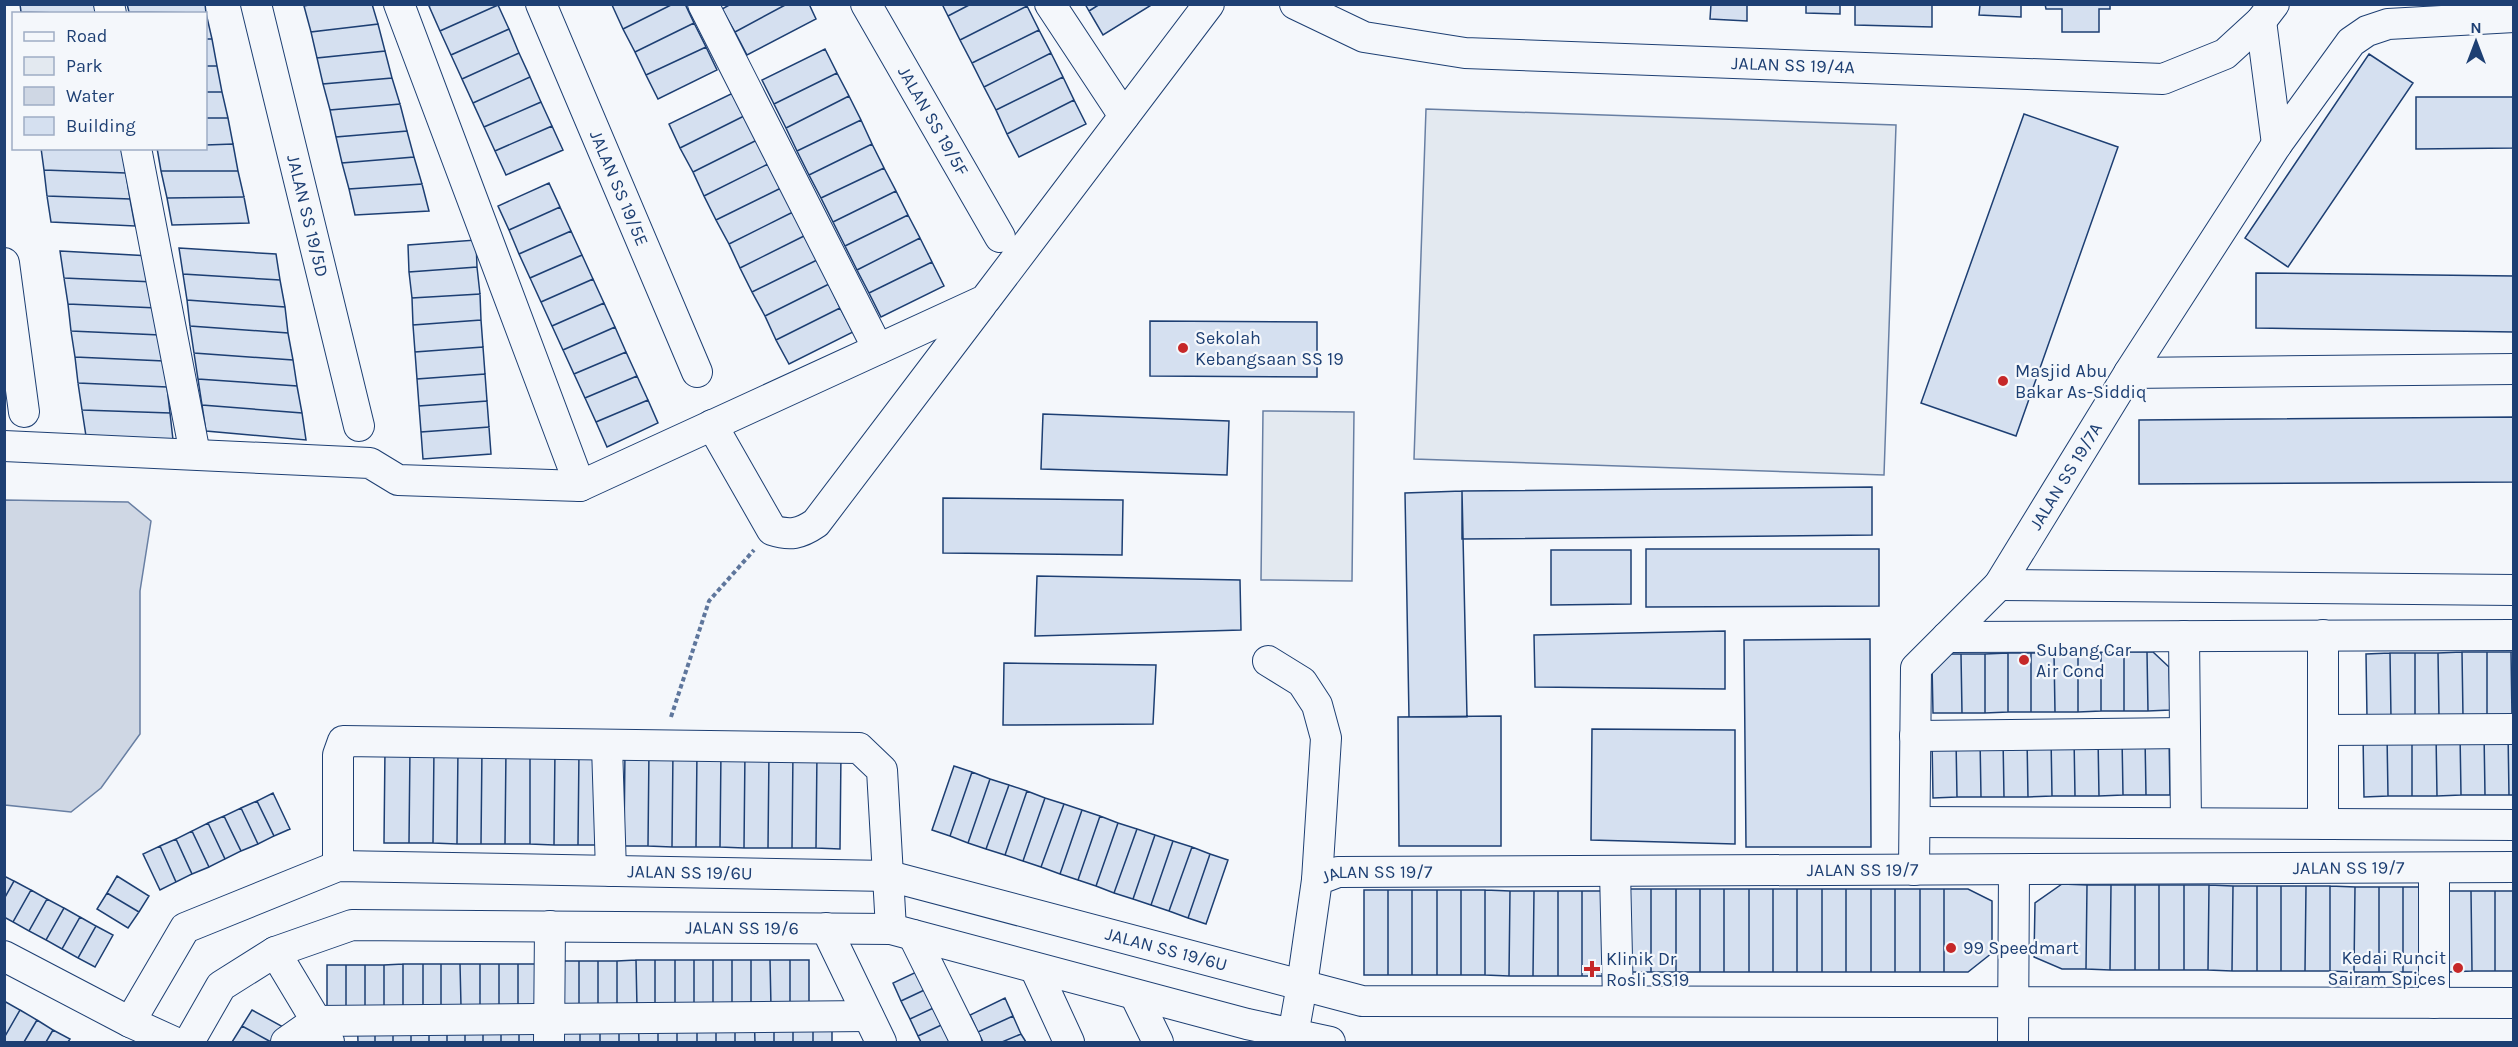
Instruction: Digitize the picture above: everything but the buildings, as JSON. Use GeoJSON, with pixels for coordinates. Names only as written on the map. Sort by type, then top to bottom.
{"type":"FeatureCollection","features":[{"type":"Feature","properties":{"kind":"street","name":"JALAN SS 19/5D"},"geometry":{"type":"LineString","coordinates":[[256,4],[360,426]]}},
{"type":"Feature","properties":{"kind":"street"},"geometry":{"type":"LineString","coordinates":[[399,4],[580,486]]}},
{"type":"Feature","properties":{"kind":"street","name":"JALAN SS 19/5E"},"geometry":{"type":"LineString","coordinates":[[541,4],[697,372]]}},
{"type":"Feature","properties":{"kind":"street"},"geometry":{"type":"LineString","coordinates":[[703,4],[878,349]]}},
{"type":"Feature","properties":{"kind":"street","name":"JALAN SS 19/5F"},"geometry":{"type":"LineString","coordinates":[[866,4],[1000,237]]}},
{"type":"Feature","properties":{"kind":"street"},"geometry":{"type":"LineString","coordinates":[[1050,4],[1124,117]]}},
{"type":"Feature","properties":{"kind":"street"},"geometry":{"type":"LineString","coordinates":[[712,425],[772,530],[785,534],[797,534],[816,523],[1209,4]]}},
{"type":"Feature","properties":{"kind":"street","name":"JALAN SS 19/4A"},"geometry":{"type":"LineString","coordinates":[[1295,4],[1364,37],[1465,53],[2163,79],[2225,54],[2268,13]]}},
{"type":"Feature","properties":{"kind":"street"},"geometry":{"type":"LineString","coordinates":[[2268,13],[2277,144]]}},
{"type":"Feature","properties":{"kind":"street","name":"JALAN SS 19/7A"},"geometry":{"type":"LineString","coordinates":[[1914,870],[1916,668],[1999,585],[2129,373],[2277,144],[2351,42],[2367,31],[2388,24],[2514,17]]}},
{"type":"Feature","properties":{"kind":"street"},"geometry":{"type":"LineString","coordinates":[[136,150],[195,454]]}},
{"type":"Feature","properties":{"kind":"street"},"geometry":{"type":"LineString","coordinates":[[4,263],[24,412]]}},
{"type":"Feature","properties":{"kind":"street"},"geometry":{"type":"LineString","coordinates":[[4,446],[370,463],[398,480],[580,486],[986,300]]}},
{"type":"Feature","properties":{"kind":"street"},"geometry":{"type":"LineString","coordinates":[[2129,373],[2514,369]]}},
{"type":"Feature","properties":{"kind":"street"},"geometry":{"type":"LineString","coordinates":[[1999,585],[2514,590]]}},
{"type":"Feature","properties":{"kind":"street"},"geometry":{"type":"LineString","coordinates":[[1947,637],[2514,634]]}},
{"type":"Feature","properties":{"kind":"street"},"geometry":{"type":"LineString","coordinates":[[2324,635],[2324,824]]}},
{"type":"Feature","properties":{"kind":"street"},"geometry":{"type":"LineString","coordinates":[[2184,636],[2186,823]]}},
{"type":"Feature","properties":{"kind":"street"},"geometry":{"type":"LineString","coordinates":[[1268,661],[1302,682],[1317,705],[1326,738],[1317,880]]}},
{"type":"Feature","properties":{"kind":"street"},"geometry":{"type":"LineString","coordinates":[[2324,730],[2514,729]]}},
{"type":"Feature","properties":{"kind":"street"},"geometry":{"type":"LineString","coordinates":[[1915,736],[2185,733]]}},
{"type":"Feature","properties":{"kind":"street"},"geometry":{"type":"LineString","coordinates":[[338,866],[338,755],[343,741],[607,746],[859,747],[882,770],[889,876],[902,932],[966,1042]]}},
{"type":"Feature","properties":{"kind":"street"},"geometry":{"type":"LineString","coordinates":[[607,746],[611,871]]}},
{"type":"Feature","properties":{"kind":"street"},"geometry":{"type":"LineString","coordinates":[[1915,822],[2514,825]]}},
{"type":"Feature","properties":{"kind":"street","name":"JALAN SS 19/6U"},"geometry":{"type":"LineString","coordinates":[[130,1022],[185,928],[338,866],[889,876],[1302,985]]}},
{"type":"Feature","properties":{"kind":"street","name":"JALAN SS 19/7"},"geometry":{"type":"LineString","coordinates":[[1293,1035],[1317,880],[1338,872],[2514,867]]}},
{"type":"Feature","properties":{"kind":"street"},"geometry":{"type":"LineString","coordinates":[[2434,868],[2434,1003]]}},
{"type":"Feature","properties":{"kind":"street"},"geometry":{"type":"LineString","coordinates":[[2013,870],[2013,1042]]}},
{"type":"Feature","properties":{"kind":"street"},"geometry":{"type":"LineString","coordinates":[[1616,871],[1618,1001]]}},
{"type":"Feature","properties":{"kind":"street","name":"JALAN SS 19/6"},"geometry":{"type":"LineString","coordinates":[[189,1042],[221,986],[275,952],[352,925],[826,928],[902,932],[1135,995],[1251,1033],[1293,1035],[1329,1042]]}},
{"type":"Feature","properties":{"kind":"street"},"geometry":{"type":"LineString","coordinates":[[549,1031],[550,926]]}},
{"type":"Feature","properties":{"kind":"street"},"geometry":{"type":"LineString","coordinates":[[826,928],[881,1042]]}},
{"type":"Feature","properties":{"kind":"street"},"geometry":{"type":"LineString","coordinates":[[275,952],[322,1032]]}},
{"type":"Feature","properties":{"kind":"street"},"geometry":{"type":"LineString","coordinates":[[4,956],[130,1022],[174,1042]]}},
{"type":"Feature","properties":{"kind":"street"},"geometry":{"type":"LineString","coordinates":[[1035,968],[1069,1042]]}},
{"type":"Feature","properties":{"kind":"street"},"geometry":{"type":"LineString","coordinates":[[1302,985],[1362,1001],[2514,1003]]}},
{"type":"Feature","properties":{"kind":"street"},"geometry":{"type":"LineString","coordinates":[[1135,995],[1158,1042]]}},
{"type":"Feature","properties":{"kind":"street"},"geometry":{"type":"LineString","coordinates":[[286,1042],[322,1032],[549,1031],[868,1016]]}},
{"type":"Feature","properties":{"kind":"path"},"geometry":{"type":"LineString","coordinates":[[662,746],[709,601],[772,530]]}},
{"type":"Feature","properties":{"kind":"green space"},"geometry":{"type":"Polygon","coordinates":[[[1426,109],[1896,125],[1884,475],[1414,459],[1426,109]]]}},
{"type":"Feature","properties":{"kind":"green space"},"geometry":{"type":"Polygon","coordinates":[[[1263,411],[1354,412],[1352,581],[1261,580],[1263,411]]]}},
{"type":"Feature","properties":{"kind":"water"},"geometry":{"type":"Polygon","coordinates":[[[5,500],[128,502],[151,521],[140,591],[140,734],[101,788],[71,812],[5,805],[5,500]]]}},
{"type":"Feature","properties":{"kind":"place","name":"Sekolah Kebangsaan SS 19"},"geometry":{"type":"Point","coordinates":[1183,348]}},
{"type":"Feature","properties":{"kind":"place","name":"Masjid Abu Bakar As-Siddiq"},"geometry":{"type":"Point","coordinates":[2003,381]}},
{"type":"Feature","properties":{"kind":"place","name":"Subang Car Air Cond"},"geometry":{"type":"Point","coordinates":[2024,660]}},
{"type":"Feature","properties":{"kind":"place","name":"99 Speedmart"},"geometry":{"type":"Point","coordinates":[1951,948]}},
{"type":"Feature","properties":{"kind":"place","name":"Kedai Runcit Sairam Spices"},"geometry":{"type":"Point","coordinates":[2458,968]}},
{"type":"Feature","properties":{"kind":"place","name":"Klinik Dr Rosli SS19"},"geometry":{"type":"Point","coordinates":[1592,969]}}]}
